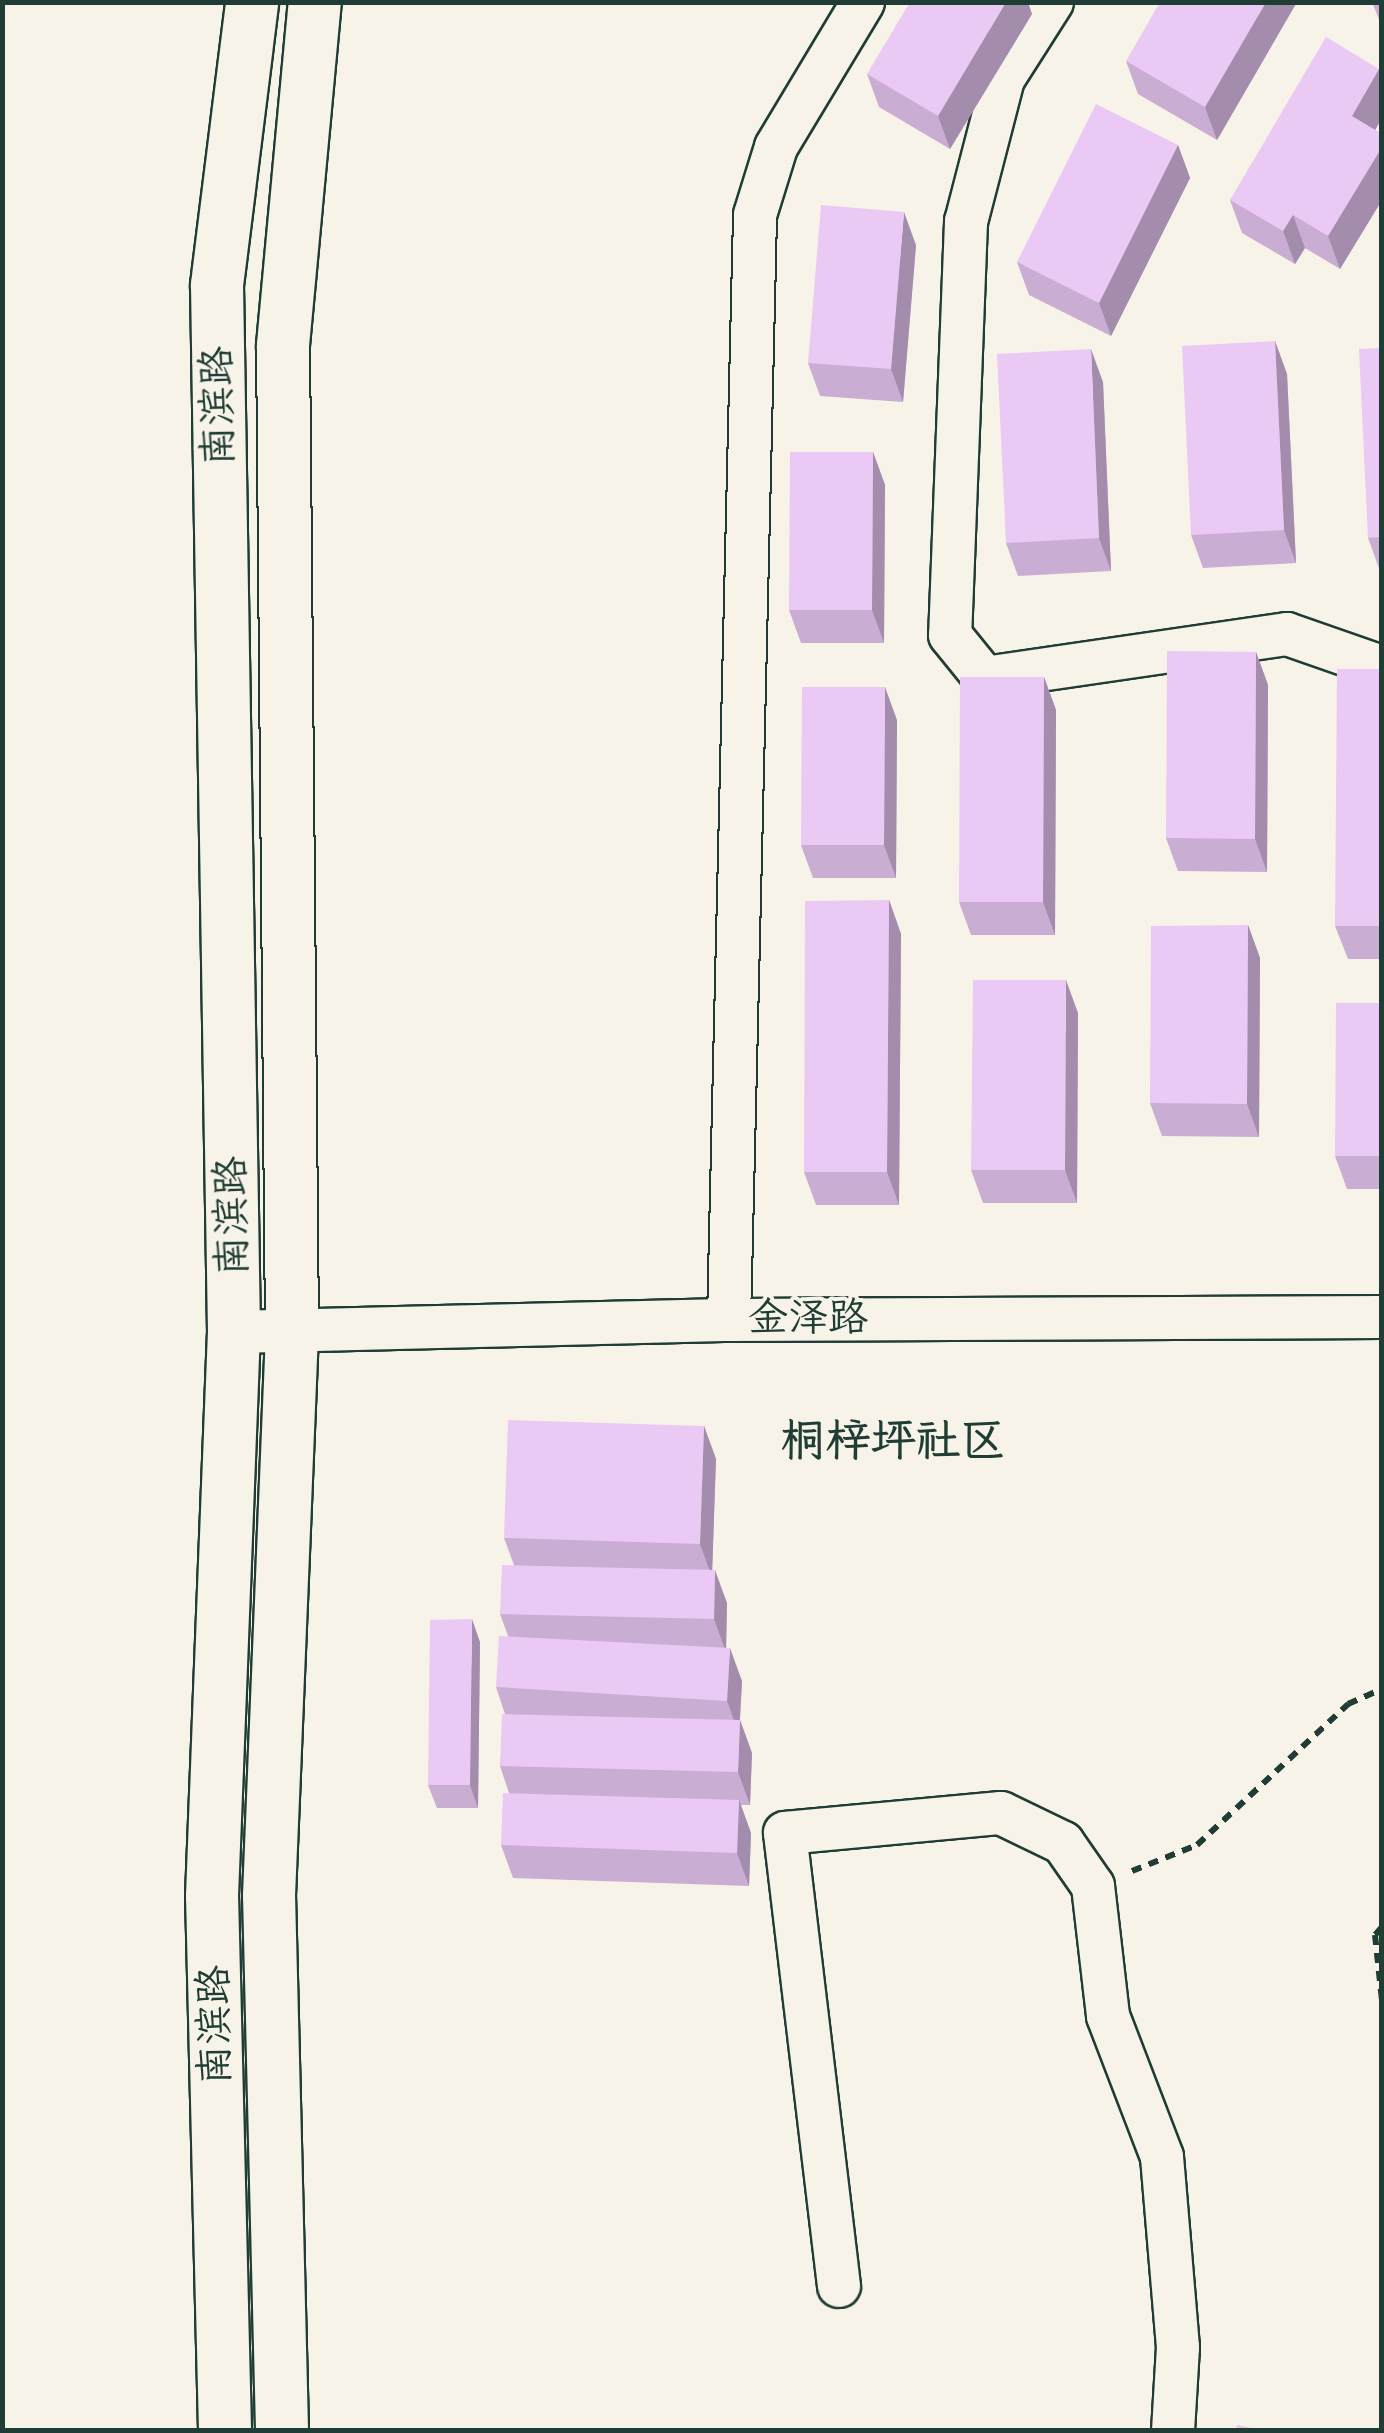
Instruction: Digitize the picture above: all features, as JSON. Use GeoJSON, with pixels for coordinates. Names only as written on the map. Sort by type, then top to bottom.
{"type":"FeatureCollection","features":[{"type":"Feature","properties":{"kind":"main road","name":"南滨路"},"geometry":{"type":"LineString","coordinates":[[225,2430],[212,1896],[234,1332],[218,285],[252,2]]}},
{"type":"Feature","properties":{"kind":"main road","name":"南滨路"},"geometry":{"type":"LineString","coordinates":[[282,2430],[270,1896],[292,1332],[283,345],[316,2]]}},
{"type":"Feature","properties":{"kind":"street"},"geometry":{"type":"LineString","coordinates":[[730,1320],[755,215],[776,147],[863,2]]}},
{"type":"Feature","properties":{"kind":"street"},"geometry":{"type":"LineString","coordinates":[[1052,2],[1003,79],[966,222],[950,635],[985,678],[1287,634],[1382,667]]}},
{"type":"Feature","properties":{"kind":"street","name":"金泽路"},"geometry":{"type":"LineString","coordinates":[[234,1332],[730,1320],[1382,1317]]}},
{"type":"Feature","properties":{"kind":"street"},"geometry":{"type":"LineString","coordinates":[[839,2286],[785,1833],[1001,1814],[1063,1843],[1093,1886],[1108,2016],[1162,2157],[1178,2347],[1174,2430]]}},
{"type":"Feature","properties":{"kind":"path"},"geometry":{"type":"LineString","coordinates":[[1093,1886],[1197,1845],[1348,1704],[1382,1688]]}},
{"type":"Feature","properties":{"kind":"path"},"geometry":{"type":"LineString","coordinates":[[1382,1927],[1375,1935],[1382,2000]]}},
{"type":"Feature","properties":{"kind":"building"},"geometry":{"type":"Polygon","coordinates":[[[910,2],[1006,2],[938,116],[867,74],[910,2]]]}},
{"type":"Feature","properties":{"kind":"building"},"geometry":{"type":"Polygon","coordinates":[[[1160,2],[1266,2],[1205,107],[1126,61],[1160,2]]]}},
{"type":"Feature","properties":{"kind":"building"},"geometry":{"type":"Polygon","coordinates":[[[1326,37],[1379,69],[1352,116],[1382,134],[1382,147],[1328,236],[1293,215],[1283,231],[1230,200],[1326,37]]]}},
{"type":"Feature","properties":{"kind":"building"},"geometry":{"type":"Polygon","coordinates":[[[1096,104],[1178,145],[1099,303],[1017,262],[1096,104]]]}},
{"type":"Feature","properties":{"kind":"building"},"geometry":{"type":"Polygon","coordinates":[[[821,205],[904,212],[891,369],[808,363],[821,205]]]}},
{"type":"Feature","properties":{"kind":"building"},"geometry":{"type":"Polygon","coordinates":[[[1275,341],[1284,530],[1191,535],[1182,346],[1275,341]]]}},
{"type":"Feature","properties":{"kind":"building"},"geometry":{"type":"Polygon","coordinates":[[[1382,348],[1382,537],[1368,538],[1359,349],[1382,348]]]}},
{"type":"Feature","properties":{"kind":"building"},"geometry":{"type":"Polygon","coordinates":[[[1091,349],[1099,538],[1006,543],[997,354],[1091,349]]]}},
{"type":"Feature","properties":{"kind":"building"},"geometry":{"type":"Polygon","coordinates":[[[790,452],[873,452],[872,610],[789,610],[790,452]]]}},
{"type":"Feature","properties":{"kind":"building"},"geometry":{"type":"Polygon","coordinates":[[[1167,651],[1256,652],[1255,839],[1166,838],[1167,651]]]}},
{"type":"Feature","properties":{"kind":"building"},"geometry":{"type":"Polygon","coordinates":[[[1337,669],[1382,669],[1382,926],[1335,926],[1337,669]]]}},
{"type":"Feature","properties":{"kind":"building"},"geometry":{"type":"Polygon","coordinates":[[[960,677],[1044,677],[1043,902],[959,902],[960,677]]]}},
{"type":"Feature","properties":{"kind":"building"},"geometry":{"type":"Polygon","coordinates":[[[802,687],[885,687],[884,845],[801,845],[802,687]]]}},
{"type":"Feature","properties":{"kind":"building"},"geometry":{"type":"Polygon","coordinates":[[[889,900],[887,1172],[804,1172],[805,901],[889,900]]]}},
{"type":"Feature","properties":{"kind":"building"},"geometry":{"type":"Polygon","coordinates":[[[1248,925],[1247,1104],[1150,1103],[1151,926],[1248,925]]]}},
{"type":"Feature","properties":{"kind":"building"},"geometry":{"type":"Polygon","coordinates":[[[973,980],[1066,980],[1065,1170],[971,1170],[973,980]]]}},
{"type":"Feature","properties":{"kind":"building"},"geometry":{"type":"Polygon","coordinates":[[[1336,1003],[1382,1003],[1382,1156],[1335,1156],[1336,1003]]]}},
{"type":"Feature","properties":{"kind":"building"},"geometry":{"type":"Polygon","coordinates":[[[508,1420],[704,1426],[700,1544],[504,1538],[508,1420]]]}},
{"type":"Feature","properties":{"kind":"building"},"geometry":{"type":"Polygon","coordinates":[[[502,1565],[715,1570],[714,1619],[500,1614],[502,1565]]]}},
{"type":"Feature","properties":{"kind":"building"},"geometry":{"type":"Polygon","coordinates":[[[472,1619],[470,1785],[428,1785],[430,1620],[472,1619]]]}},
{"type":"Feature","properties":{"kind":"building"},"geometry":{"type":"Polygon","coordinates":[[[499,1636],[730,1648],[727,1701],[496,1687],[499,1636]]]}},
{"type":"Feature","properties":{"kind":"building"},"geometry":{"type":"Polygon","coordinates":[[[502,1714],[740,1720],[738,1772],[500,1766],[502,1714]]]}},
{"type":"Feature","properties":{"kind":"building"},"geometry":{"type":"Polygon","coordinates":[[[503,1793],[739,1800],[737,1853],[501,1845],[503,1793]]]}},
{"type":"Feature","properties":{"kind":"building"},"geometry":{"type":"Polygon","coordinates":[[[1237,2425],[1262,2430],[1236,2430],[1237,2425]]]}},
{"type":"Feature","properties":{"kind":"district","name":"桐梓坪社区"},"geometry":{"type":"Point","coordinates":[893,1443]}}]}
